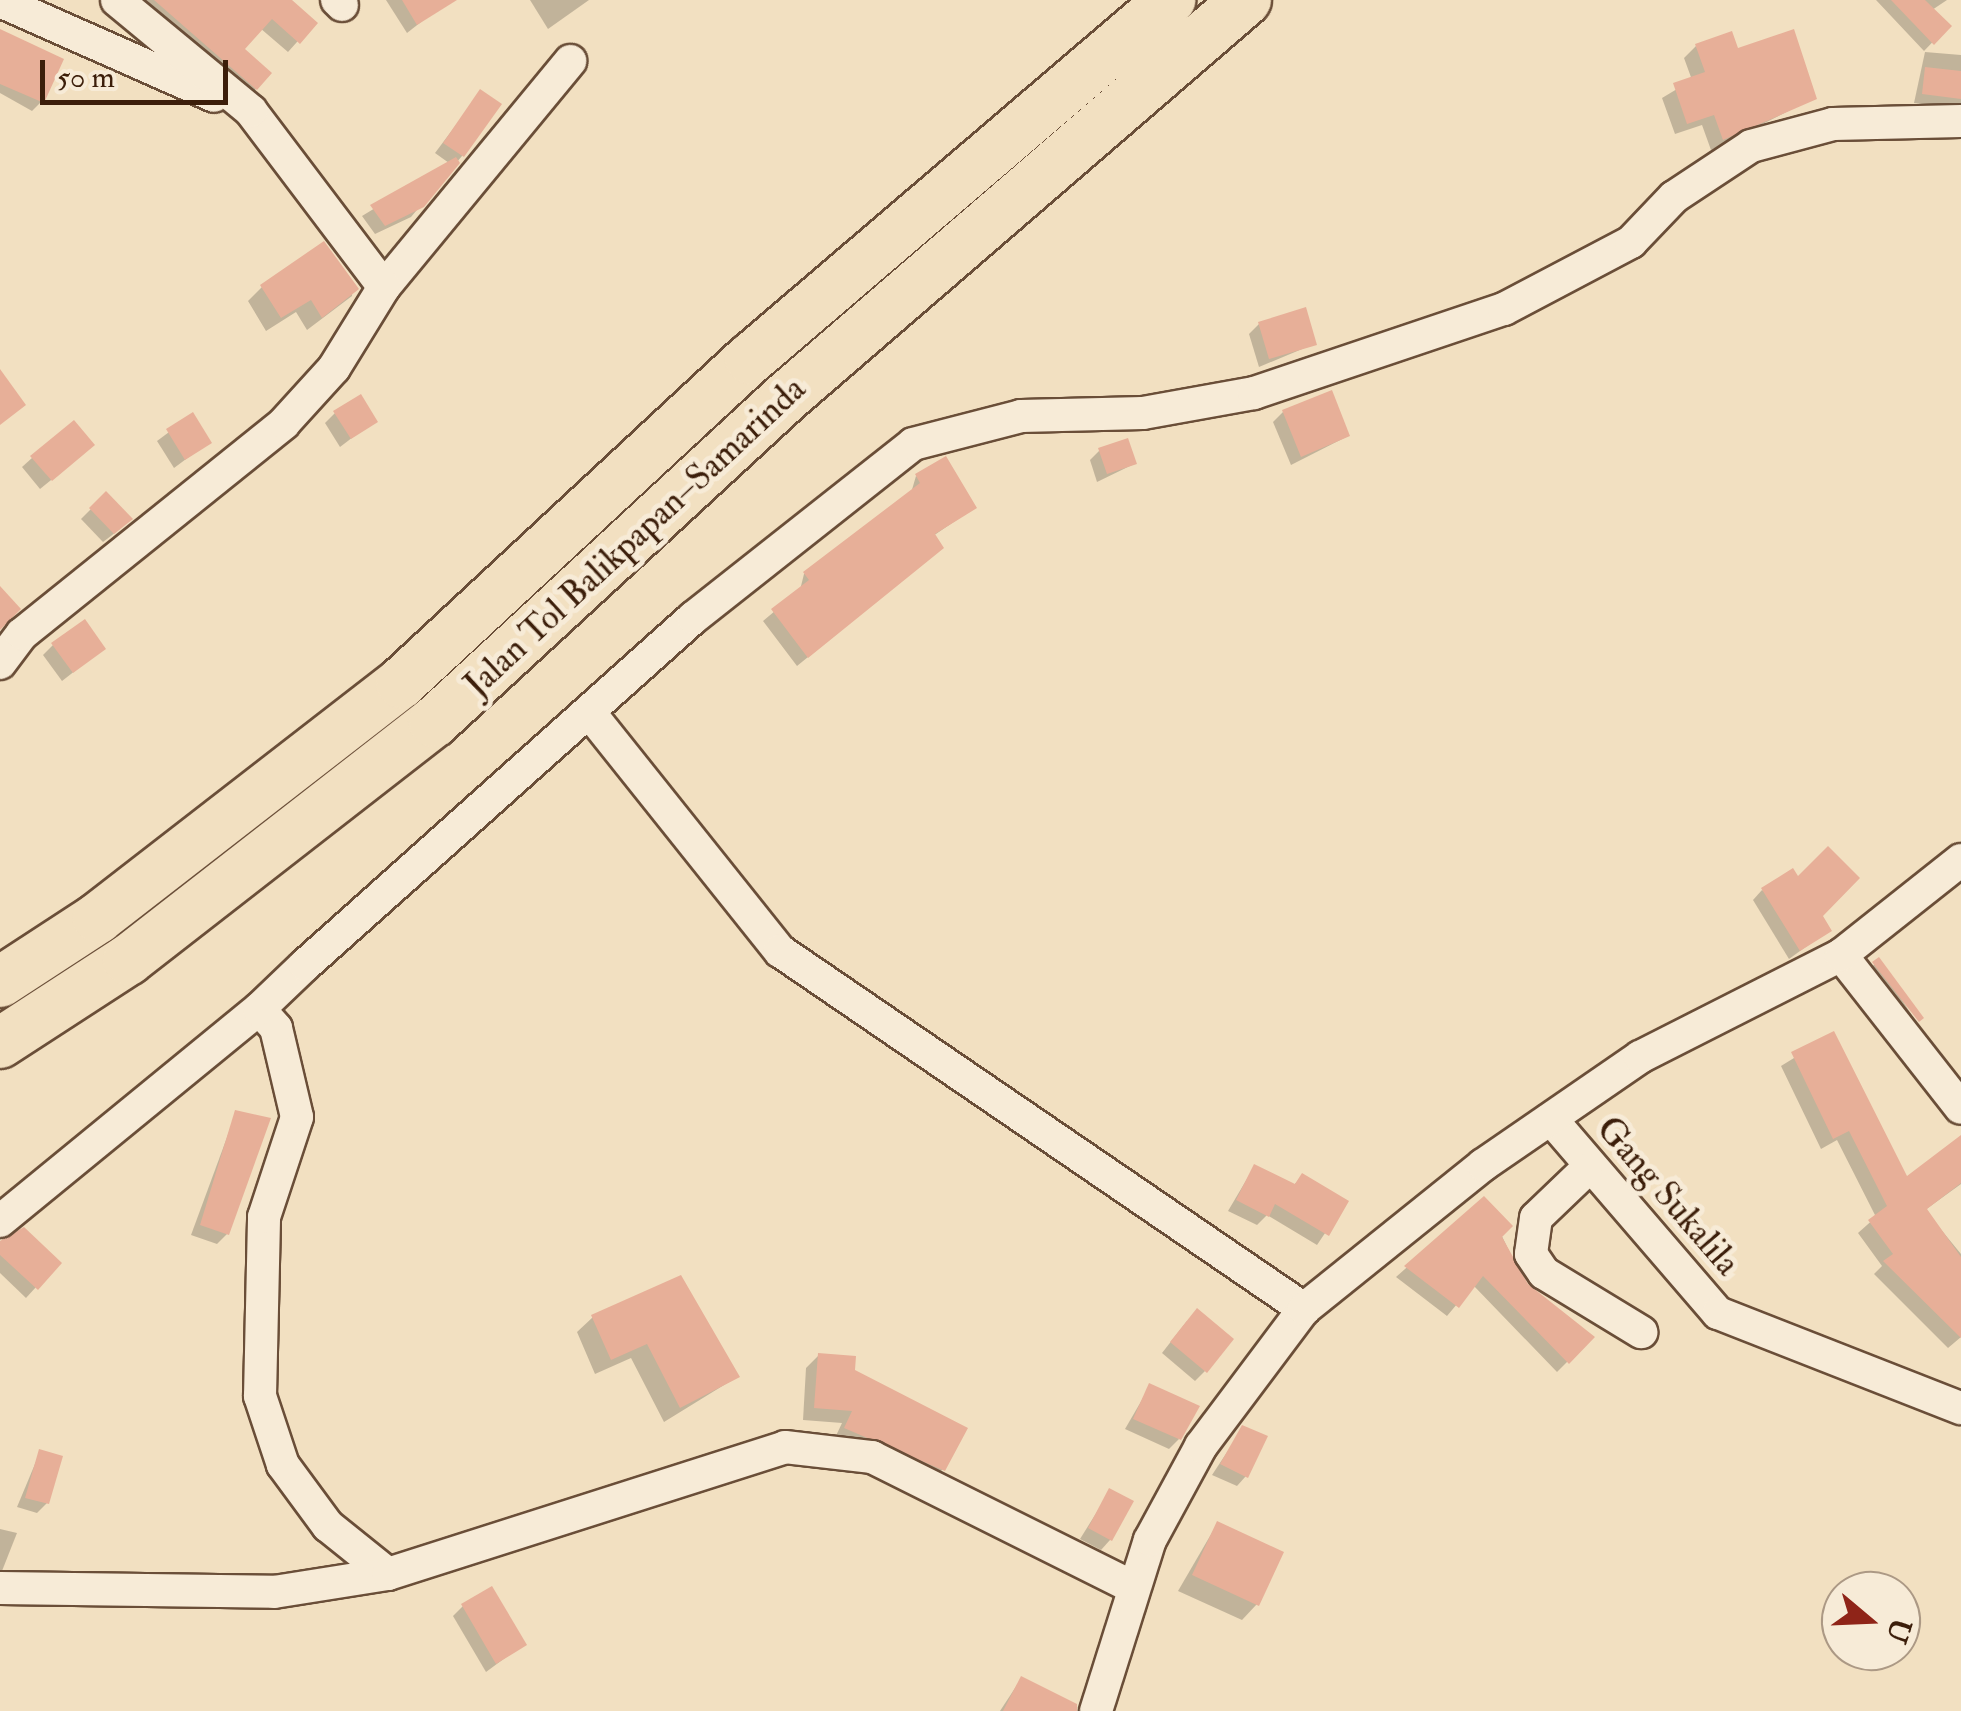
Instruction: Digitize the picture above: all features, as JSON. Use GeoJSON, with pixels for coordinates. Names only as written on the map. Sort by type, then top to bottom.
{"type":"FeatureCollection","features":[{"type":"Feature","properties":{"kind":"highway","name":"Jalan Tol Balikpapan–Samarinda"},"geometry":{"type":"LineString","coordinates":[[0,982],[98,918],[401,683],[750,359],[1170,0]]}},
{"type":"Feature","properties":{"kind":"highway","name":"Jalan Tol Balikpapan–Samarinda"},"geometry":{"type":"LineString","coordinates":[[0,1043],[128,960],[434,722],[785,398],[1246,0]]}},
{"type":"Feature","properties":{"kind":"street"},"geometry":{"type":"LineString","coordinates":[[117,0],[250,111],[384,287]]}},
{"type":"Feature","properties":{"kind":"street"},"geometry":{"type":"LineString","coordinates":[[0,1],[250,111]]}},
{"type":"Feature","properties":{"kind":"street"},"geometry":{"type":"LineString","coordinates":[[0,663],[48,612],[284,423],[343,356],[384,287],[570,61]]}},
{"type":"Feature","properties":{"kind":"street"},"geometry":{"type":"LineString","coordinates":[[0,1221],[259,1010],[593,717],[693,618],[913,444],[1021,416],[1143,413],[1254,393],[1504,309],[1630,242],[1674,198],[1750,146],[1833,124],[1961,121]]}},
{"type":"Feature","properties":{"kind":"street"},"geometry":{"type":"LineString","coordinates":[[593,717],[780,951],[1304,1309]]}},
{"type":"Feature","properties":{"kind":"street"},"geometry":{"type":"LineString","coordinates":[[1096,1711],[1128,1585],[1201,1446],[1304,1309],[1551,1118],[1640,1057],[1841,954],[1961,860]]}},
{"type":"Feature","properties":{"kind":"street"},"geometry":{"type":"LineString","coordinates":[[1841,954],[1961,1108]]}},
{"type":"Feature","properties":{"kind":"street"},"geometry":{"type":"LineString","coordinates":[[259,1010],[276,1028],[297,1117],[264,1217],[260,1396],[283,1465],[328,1526],[388,1574]]}},
{"type":"Feature","properties":{"kind":"street","name":"Gang Sukalila"},"geometry":{"type":"LineString","coordinates":[[1551,1118],[1586,1170],[1718,1313],[1958,1407]]}},
{"type":"Feature","properties":{"kind":"street"},"geometry":{"type":"LineString","coordinates":[[1586,1170],[1536,1218],[1531,1254],[1544,1273],[1641,1332]]}},
{"type":"Feature","properties":{"kind":"street"},"geometry":{"type":"LineString","coordinates":[[0,1588],[274,1592],[388,1574],[785,1447],[872,1457],[1128,1585]]}},
{"type":"Feature","properties":{"kind":"building"},"geometry":{"type":"Polygon","coordinates":[[[154,0],[292,0],[318,23],[300,44],[272,19],[245,49],[272,73],[257,90],[154,0]]]}},
{"type":"Feature","properties":{"kind":"building"},"geometry":{"type":"Polygon","coordinates":[[[402,0],[457,0],[417,25],[402,0]]]}},
{"type":"Feature","properties":{"kind":"building"},"geometry":{"type":"Polygon","coordinates":[[[1891,0],[1925,0],[1952,26],[1934,45],[1891,0]]]}},
{"type":"Feature","properties":{"kind":"building"},"geometry":{"type":"Polygon","coordinates":[[[0,29],[64,59],[44,103],[0,84],[0,29]]]}},
{"type":"Feature","properties":{"kind":"building"},"geometry":{"type":"Polygon","coordinates":[[[1794,29],[1817,99],[1723,140],[1714,115],[1687,124],[1673,83],[1705,72],[1695,44],[1732,31],[1738,48],[1794,29]]]}},
{"type":"Feature","properties":{"kind":"building"},"geometry":{"type":"Polygon","coordinates":[[[1925,67],[1961,71],[1961,99],[1922,94],[1925,67]]]}},
{"type":"Feature","properties":{"kind":"building"},"geometry":{"type":"Polygon","coordinates":[[[480,89],[502,104],[464,157],[443,143],[480,89]]]}},
{"type":"Feature","properties":{"kind":"building"},"geometry":{"type":"Polygon","coordinates":[[[456,157],[460,163],[424,207],[385,226],[370,205],[456,157]]]}},
{"type":"Feature","properties":{"kind":"building"},"geometry":{"type":"Polygon","coordinates":[[[324,241],[359,289],[322,318],[311,300],[281,318],[260,285],[324,241]]]}},
{"type":"Feature","properties":{"kind":"building"},"geometry":{"type":"Polygon","coordinates":[[[1306,307],[1317,345],[1269,359],[1258,322],[1306,307]]]}},
{"type":"Feature","properties":{"kind":"building"},"geometry":{"type":"Polygon","coordinates":[[[0,369],[26,405],[0,425],[0,369]]]}},
{"type":"Feature","properties":{"kind":"building"},"geometry":{"type":"Polygon","coordinates":[[[1332,390],[1350,436],[1301,457],[1282,410],[1332,390]]]}},
{"type":"Feature","properties":{"kind":"building"},"geometry":{"type":"Polygon","coordinates":[[[361,394],[378,422],[351,439],[333,411],[361,394]]]}},
{"type":"Feature","properties":{"kind":"building"},"geometry":{"type":"Polygon","coordinates":[[[193,412],[212,443],[185,460],[166,429],[193,412]]]}},
{"type":"Feature","properties":{"kind":"building"},"geometry":{"type":"Polygon","coordinates":[[[74,420],[95,445],[52,481],[30,456],[74,420]]]}},
{"type":"Feature","properties":{"kind":"building"},"geometry":{"type":"Polygon","coordinates":[[[1128,438],[1137,464],[1107,474],[1098,448],[1128,438]]]}},
{"type":"Feature","properties":{"kind":"building"},"geometry":{"type":"Polygon","coordinates":[[[946,456],[977,508],[935,534],[944,548],[808,658],[771,609],[809,580],[803,572],[920,483],[915,474],[946,456]]]}},
{"type":"Feature","properties":{"kind":"building"},"geometry":{"type":"Polygon","coordinates":[[[106,491],[133,519],[114,534],[89,508],[106,491]]]}},
{"type":"Feature","properties":{"kind":"building"},"geometry":{"type":"Polygon","coordinates":[[[0,586],[21,609],[0,630],[0,586]]]}},
{"type":"Feature","properties":{"kind":"building"},"geometry":{"type":"Polygon","coordinates":[[[85,619],[106,649],[73,673],[51,643],[85,619]]]}},
{"type":"Feature","properties":{"kind":"building"},"geometry":{"type":"Polygon","coordinates":[[[1828,846],[1860,878],[1823,916],[1832,931],[1800,951],[1761,888],[1793,868],[1798,876],[1828,846]]]}},
{"type":"Feature","properties":{"kind":"building"},"geometry":{"type":"Polygon","coordinates":[[[1879,957],[1924,1018],[1919,1022],[1872,962],[1879,957]]]}},
{"type":"Feature","properties":{"kind":"building"},"geometry":{"type":"Polygon","coordinates":[[[1834,1031],[1907,1176],[1961,1135],[1961,1183],[1927,1209],[1961,1257],[1961,1338],[1883,1261],[1893,1254],[1868,1220],[1887,1206],[1849,1131],[1833,1139],[1791,1052],[1834,1031]]]}},
{"type":"Feature","properties":{"kind":"building"},"geometry":{"type":"Polygon","coordinates":[[[235,1110],[271,1118],[229,1235],[200,1225],[235,1110]]]}},
{"type":"Feature","properties":{"kind":"building"},"geometry":{"type":"Polygon","coordinates":[[[1254,1164],[1295,1184],[1302,1173],[1349,1201],[1329,1236],[1275,1204],[1269,1217],[1236,1200],[1254,1164]]]}},
{"type":"Feature","properties":{"kind":"building"},"geometry":{"type":"Polygon","coordinates":[[[1484,1196],[1513,1226],[1502,1237],[1528,1284],[1595,1337],[1569,1364],[1483,1276],[1459,1308],[1404,1266],[1484,1196]]]}},
{"type":"Feature","properties":{"kind":"building"},"geometry":{"type":"Polygon","coordinates":[[[24,1227],[62,1263],[38,1290],[0,1255],[0,1241],[24,1227]]]}},
{"type":"Feature","properties":{"kind":"building"},"geometry":{"type":"Polygon","coordinates":[[[681,1275],[740,1377],[680,1408],[647,1344],[611,1360],[591,1315],[681,1275]]]}},
{"type":"Feature","properties":{"kind":"building"},"geometry":{"type":"Polygon","coordinates":[[[1197,1308],[1234,1339],[1207,1373],[1170,1342],[1197,1308]]]}},
{"type":"Feature","properties":{"kind":"building"},"geometry":{"type":"Polygon","coordinates":[[[818,1353],[856,1356],[855,1370],[968,1428],[945,1471],[844,1428],[852,1411],[814,1408],[818,1353]]]}},
{"type":"Feature","properties":{"kind":"building"},"geometry":{"type":"Polygon","coordinates":[[[1149,1383],[1200,1406],[1181,1440],[1133,1419],[1149,1383]]]}},
{"type":"Feature","properties":{"kind":"building"},"geometry":{"type":"Polygon","coordinates":[[[1242,1425],[1268,1436],[1248,1478],[1220,1464],[1242,1425]]]}},
{"type":"Feature","properties":{"kind":"building"},"geometry":{"type":"Polygon","coordinates":[[[39,1449],[63,1456],[49,1504],[25,1498],[39,1449]]]}},
{"type":"Feature","properties":{"kind":"building"},"geometry":{"type":"Polygon","coordinates":[[[1109,1488],[1134,1501],[1112,1541],[1088,1528],[1109,1488]]]}},
{"type":"Feature","properties":{"kind":"building"},"geometry":{"type":"Polygon","coordinates":[[[1217,1521],[1284,1552],[1259,1606],[1192,1575],[1217,1521]]]}},
{"type":"Feature","properties":{"kind":"building"},"geometry":{"type":"Polygon","coordinates":[[[492,1586],[527,1645],[496,1664],[461,1604],[492,1586]]]}},
{"type":"Feature","properties":{"kind":"building"},"geometry":{"type":"Polygon","coordinates":[[[1021,1676],[1077,1704],[1077,1711],[1003,1711],[1021,1676]]]}}]}
